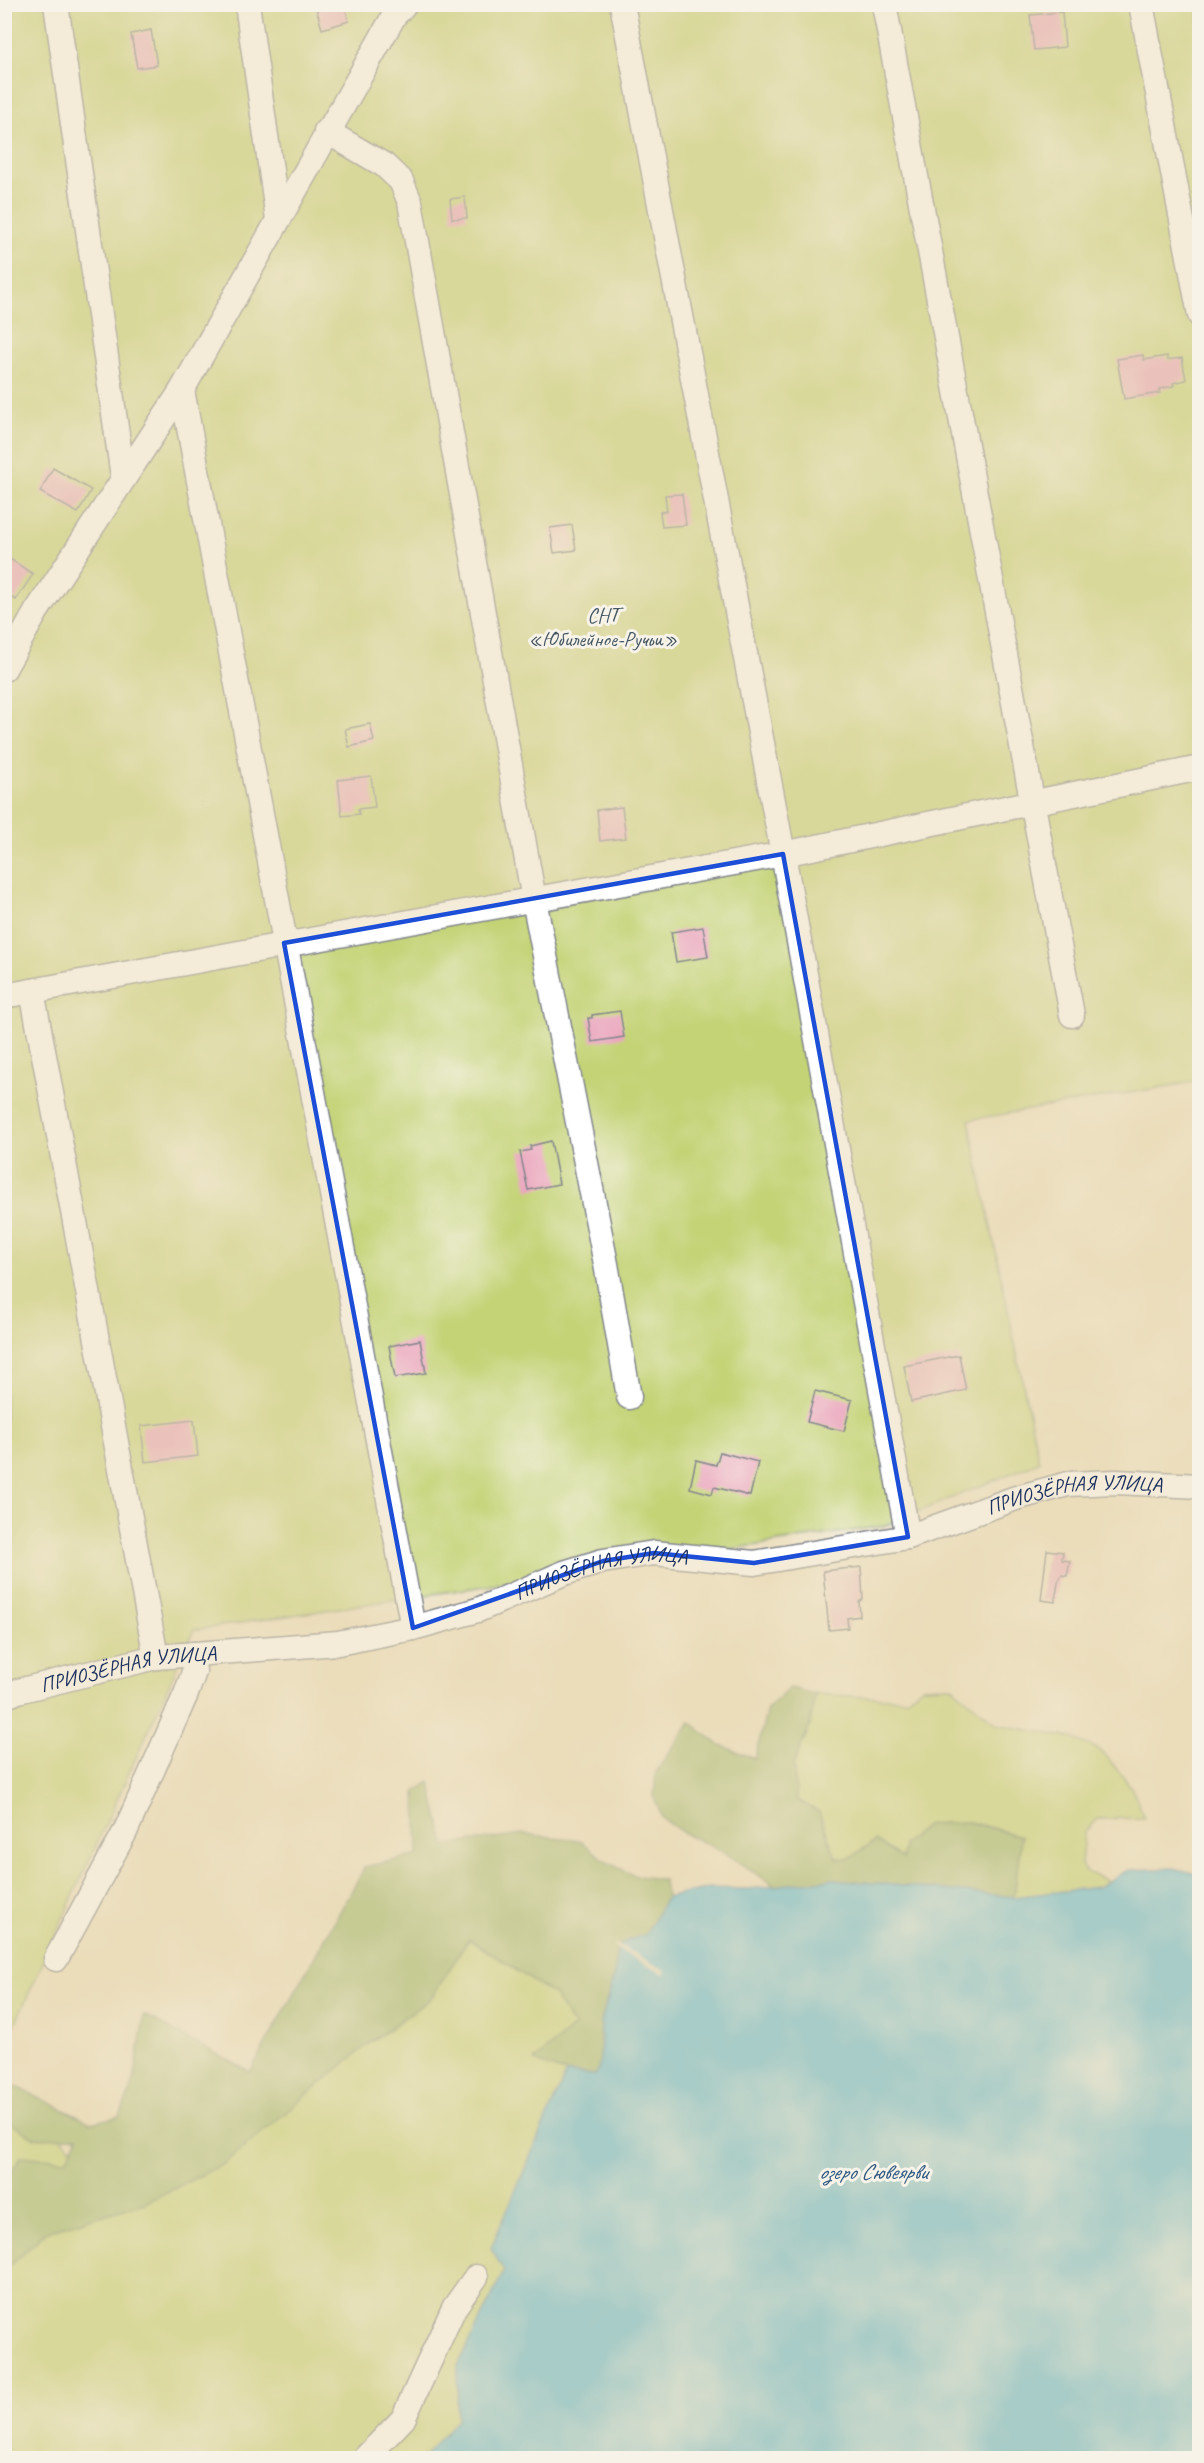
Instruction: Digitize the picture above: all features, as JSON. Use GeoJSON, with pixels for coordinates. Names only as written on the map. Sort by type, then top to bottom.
{"type":"FeatureCollection","features":[{"type":"Feature","properties":{"kind":"street"},"geometry":{"type":"LineString","coordinates":[[56,4],[123,477]]}},
{"type":"Feature","properties":{"kind":"street"},"geometry":{"type":"LineString","coordinates":[[247,4],[278,219]]}},
{"type":"Feature","properties":{"kind":"street"},"geometry":{"type":"LineString","coordinates":[[4,669],[36,612],[182,390],[327,131],[394,16],[405,4]]}},
{"type":"Feature","properties":{"kind":"street"},"geometry":{"type":"LineString","coordinates":[[622,4],[783,854],[908,1537]]}},
{"type":"Feature","properties":{"kind":"street"},"geometry":{"type":"LineString","coordinates":[[884,4],[1072,1015]]}},
{"type":"Feature","properties":{"kind":"street"},"geometry":{"type":"LineString","coordinates":[[1142,4],[1200,315]]}},
{"type":"Feature","properties":{"kind":"street"},"geometry":{"type":"LineString","coordinates":[[327,131],[384,165],[401,181],[410,202],[534,900],[606,1264],[629,1397]]}},
{"type":"Feature","properties":{"kind":"street"},"geometry":{"type":"LineString","coordinates":[[182,390],[413,1628]]}},
{"type":"Feature","properties":{"kind":"street"},"geometry":{"type":"LineString","coordinates":[[4,996],[284,943],[783,854],[1200,768]]}},
{"type":"Feature","properties":{"kind":"street"},"geometry":{"type":"LineString","coordinates":[[32,992],[156,1657]]}},
{"type":"Feature","properties":{"kind":"street","name":"ПРИОЗЁРНАЯ УЛИЦА"},"geometry":{"type":"LineString","coordinates":[[4,1697],[18,1691],[156,1657],[338,1643],[413,1628],[478,1610],[564,1573],[603,1561],[654,1553],[754,1563],[908,1537],[1016,1498],[1068,1484],[1116,1482],[1200,1486]]}},
{"type":"Feature","properties":{"kind":"street"},"geometry":{"type":"LineString","coordinates":[[56,1959],[125,1832],[186,1694],[194,1672],[193,1654]]}},
{"type":"Feature","properties":{"kind":"street"},"geometry":{"type":"LineString","coordinates":[[366,2458],[403,2419],[454,2308],[476,2277]]}},
{"type":"Feature","properties":{"kind":"highlighted area"},"geometry":{"type":"Polygon","coordinates":[[[783,854],[908,1537],[754,1563],[654,1553],[603,1561],[413,1628],[284,943],[783,854]]]}},
{"type":"Feature","properties":{"kind":"green space","name":"СНТ «Юбилейное-Ручьи»"},"geometry":{"type":"Polygon","coordinates":[[[5,5],[1199,5],[1199,1081],[969,1120],[1039,1462],[884,1526],[194,1630],[5,2046],[5,5]]]}},
{"type":"Feature","properties":{"kind":"green space"},"geometry":{"type":"Polygon","coordinates":[[[951,1686],[997,1724],[1072,1738],[1103,1752],[1131,1787],[1145,1818],[1098,1819],[1084,1833],[1081,1865],[1087,1872],[1107,1881],[1098,1887],[1014,1897],[1021,1836],[969,1822],[928,1824],[903,1859],[875,1841],[848,1859],[836,1858],[819,1812],[797,1800],[793,1765],[810,1726],[815,1694],[906,1699],[922,1687],[951,1686]]]}},
{"type":"Feature","properties":{"kind":"green space"},"geometry":{"type":"Polygon","coordinates":[[[789,1688],[815,1694],[810,1726],[793,1765],[797,1800],[819,1812],[836,1858],[848,1859],[875,1841],[903,1859],[904,1844],[928,1824],[969,1822],[1021,1836],[1014,1897],[833,1879],[775,1886],[723,1852],[682,1832],[662,1818],[654,1797],[656,1772],[690,1722],[718,1744],[755,1759],[767,1709],[789,1688]]]}},
{"type":"Feature","properties":{"kind":"green space"},"geometry":{"type":"Polygon","coordinates":[[[430,1782],[445,1845],[524,1834],[580,1840],[607,1862],[633,1875],[664,1880],[666,1898],[646,1934],[617,1946],[614,1974],[602,2019],[597,2075],[566,2073],[534,2061],[575,2025],[554,1995],[469,1939],[431,1998],[368,2044],[225,2163],[145,2203],[47,2231],[9,2267],[5,2280],[5,2183],[21,2156],[66,2160],[78,2137],[35,2138],[5,2120],[5,2081],[91,2123],[120,2116],[134,2081],[144,2015],[250,2072],[365,1867],[418,1855],[416,1791],[430,1782]]]}},
{"type":"Feature","properties":{"kind":"green space"},"geometry":{"type":"Polygon","coordinates":[[[469,1938],[554,1995],[571,2022],[576,2025],[535,2061],[566,2073],[491,2248],[504,2271],[458,2366],[457,2419],[423,2458],[5,2458],[4,2077],[95,2173],[368,2044],[431,1998],[469,1938]]]}},
{"type":"Feature","properties":{"kind":"water","name":"озеро Сювеярви"},"geometry":{"type":"Polygon","coordinates":[[[1174,1868],[1199,1874],[1199,2458],[423,2458],[457,2419],[458,2366],[504,2271],[491,2248],[566,2073],[596,2075],[600,2061],[602,2019],[614,1974],[617,1945],[646,1934],[666,1898],[709,1888],[748,1889],[833,1879],[1014,1897],[1098,1887],[1128,1870],[1174,1868]]]}},
{"type":"Feature","properties":{"kind":"pier"},"geometry":{"type":"Polygon","coordinates":[[[615,1943],[666,1971],[664,1974],[614,1947],[615,1943]]]}},
{"type":"Feature","properties":{"kind":"building"},"geometry":{"type":"Polygon","coordinates":[[[315,4],[344,4],[349,21],[322,29],[315,4]]]}},
{"type":"Feature","properties":{"kind":"building"},"geometry":{"type":"Polygon","coordinates":[[[1062,12],[1065,47],[1034,50],[1030,15],[1062,12]]]}},
{"type":"Feature","properties":{"kind":"building"},"geometry":{"type":"Polygon","coordinates":[[[151,30],[157,65],[137,68],[131,34],[151,30]]]}},
{"type":"Feature","properties":{"kind":"building"},"geometry":{"type":"Polygon","coordinates":[[[465,197],[467,218],[452,219],[450,199],[465,197]]]}},
{"type":"Feature","properties":{"kind":"building"},"geometry":{"type":"Polygon","coordinates":[[[1143,355],[1144,360],[1167,356],[1167,360],[1182,358],[1186,380],[1173,383],[1174,386],[1159,389],[1160,393],[1124,399],[1117,359],[1143,355]]]}},
{"type":"Feature","properties":{"kind":"building"},"geometry":{"type":"Polygon","coordinates":[[[53,468],[91,490],[78,513],[40,492],[53,468]]]}},
{"type":"Feature","properties":{"kind":"building"},"geometry":{"type":"Polygon","coordinates":[[[682,494],[686,525],[662,527],[660,512],[667,511],[665,495],[682,494]]]}},
{"type":"Feature","properties":{"kind":"building"},"geometry":{"type":"Polygon","coordinates":[[[572,525],[576,550],[554,553],[550,528],[572,525]]]}},
{"type":"Feature","properties":{"kind":"building"},"geometry":{"type":"Polygon","coordinates":[[[4,555],[33,574],[16,600],[4,593],[4,555]]]}},
{"type":"Feature","properties":{"kind":"building"},"geometry":{"type":"Polygon","coordinates":[[[370,724],[374,741],[349,747],[345,729],[370,724]]]}},
{"type":"Feature","properties":{"kind":"building"},"geometry":{"type":"Polygon","coordinates":[[[371,776],[375,807],[358,809],[359,814],[342,816],[338,780],[371,776]]]}},
{"type":"Feature","properties":{"kind":"building"},"geometry":{"type":"Polygon","coordinates":[[[622,807],[626,838],[600,841],[597,810],[622,807]]]}},
{"type":"Feature","properties":{"kind":"building"},"geometry":{"type":"Polygon","coordinates":[[[703,927],[708,957],[676,962],[671,932],[703,927]]]}},
{"type":"Feature","properties":{"kind":"building"},"geometry":{"type":"Polygon","coordinates":[[[620,1011],[624,1037],[592,1042],[588,1018],[592,1018],[592,1015],[620,1011]]]}},
{"type":"Feature","properties":{"kind":"building"},"geometry":{"type":"Polygon","coordinates":[[[551,1141],[559,1184],[528,1190],[520,1152],[531,1150],[530,1146],[551,1141]]]}},
{"type":"Feature","properties":{"kind":"building"},"geometry":{"type":"Polygon","coordinates":[[[420,1340],[426,1373],[395,1378],[389,1346],[420,1340]]]}},
{"type":"Feature","properties":{"kind":"building"},"geometry":{"type":"Polygon","coordinates":[[[959,1355],[966,1390],[911,1402],[904,1366],[959,1355]]]}},
{"type":"Feature","properties":{"kind":"building"},"geometry":{"type":"Polygon","coordinates":[[[815,1391],[852,1400],[844,1431],[807,1422],[815,1391]]]}},
{"type":"Feature","properties":{"kind":"building"},"geometry":{"type":"Polygon","coordinates":[[[194,1420],[198,1456],[145,1462],[141,1426],[194,1420]]]}},
{"type":"Feature","properties":{"kind":"building"},"geometry":{"type":"Polygon","coordinates":[[[720,1452],[758,1462],[750,1496],[714,1487],[712,1494],[690,1488],[696,1460],[716,1465],[720,1452]]]}},
{"type":"Feature","properties":{"kind":"building"},"geometry":{"type":"Polygon","coordinates":[[[1047,1550],[1063,1552],[1062,1560],[1070,1561],[1067,1576],[1062,1575],[1058,1582],[1055,1602],[1041,1600],[1047,1550]]]}},
{"type":"Feature","properties":{"kind":"building"},"geometry":{"type":"Polygon","coordinates":[[[861,1567],[863,1599],[859,1602],[860,1616],[847,1618],[848,1628],[829,1630],[823,1571],[861,1567]]]}}]}
